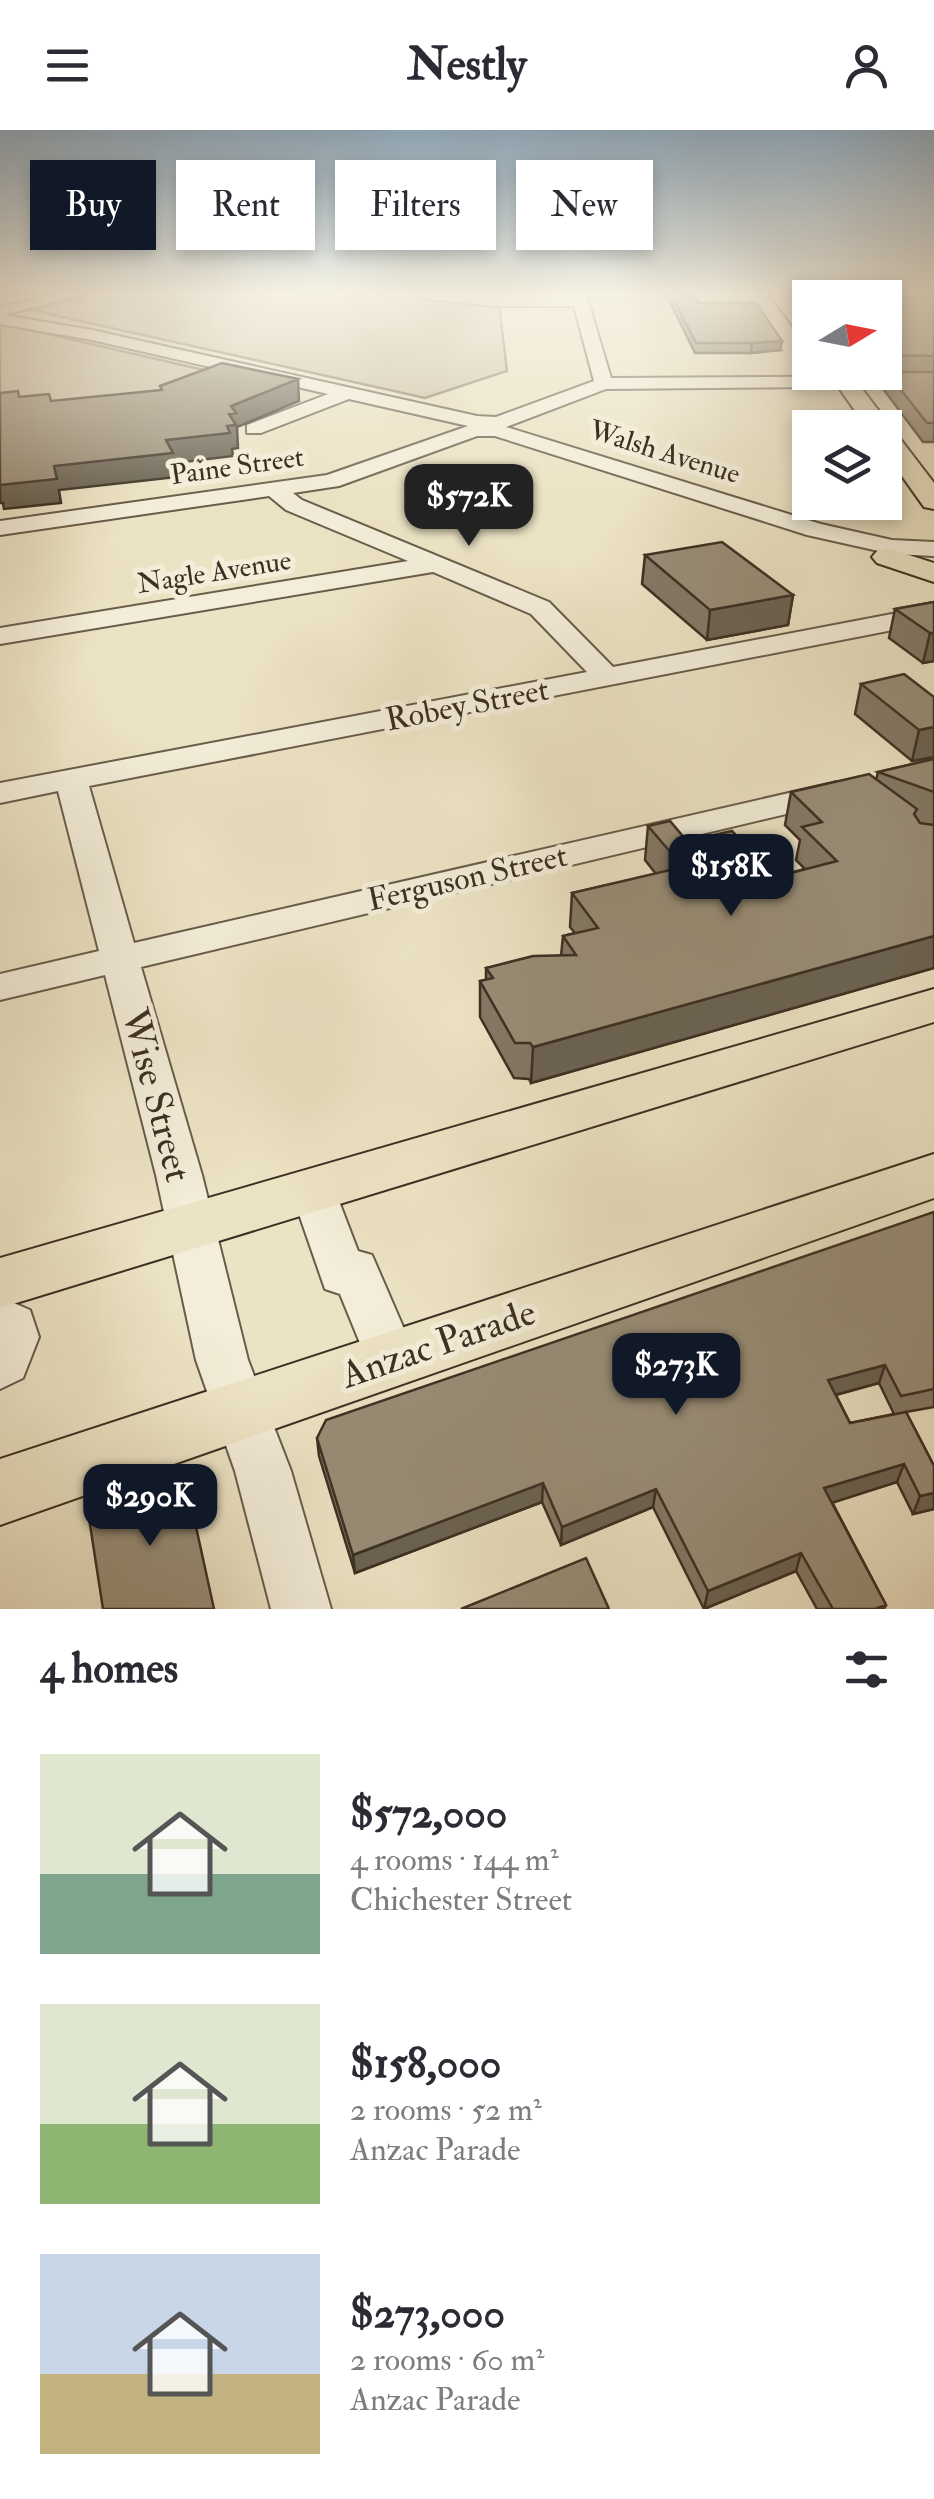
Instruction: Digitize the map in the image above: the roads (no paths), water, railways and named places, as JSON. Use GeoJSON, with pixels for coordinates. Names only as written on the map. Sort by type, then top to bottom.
{"type":"FeatureCollection","features":[{"type":"Feature","properties":{"kind":"main road"},"geometry":{"type":"LineString","coordinates":[[902,458],[934,501]]}},
{"type":"Feature","properties":{"kind":"main road"},"geometry":{"type":"LineString","coordinates":[[887,557],[934,573]]}},
{"type":"Feature","properties":{"kind":"main road"},"geometry":{"type":"LineString","coordinates":[[0,1283],[934,1005]]}},
{"type":"Feature","properties":{"kind":"main road","name":"Anzac Parade"},"geometry":{"type":"LineString","coordinates":[[0,1492],[934,1176]]}},
{"type":"Feature","properties":{"kind":"street","name":"Walsh Avenue"},"geometry":{"type":"LineString","coordinates":[[212,363],[487,426],[815,530],[887,557],[934,558]]}},
{"type":"Feature","properties":{"kind":"street"},"geometry":{"type":"LineString","coordinates":[[598,363],[604,384]]}},
{"type":"Feature","properties":{"kind":"street","name":"Paine Street"},"geometry":{"type":"LineString","coordinates":[[0,528],[331,481],[604,384],[792,378]]}},
{"type":"Feature","properties":{"kind":"street","name":"Paine Street"},"geometry":{"type":"LineString","coordinates":[[902,380],[934,381]]}},
{"type":"Feature","properties":{"kind":"street"},"geometry":{"type":"LineString","coordinates":[[254,429],[345,394]]}},
{"type":"Feature","properties":{"kind":"street"},"geometry":{"type":"LineString","coordinates":[[274,490],[294,505],[540,608],[607,677]]}},
{"type":"Feature","properties":{"kind":"street","name":"Walsh Avenue"},"geometry":{"type":"LineString","coordinates":[[815,530],[892,548],[934,549]]}},
{"type":"Feature","properties":{"kind":"street","name":"Nagle Avenue"},"geometry":{"type":"LineString","coordinates":[[0,636],[437,564]]}},
{"type":"Feature","properties":{"kind":"street","name":"Robey Street"},"geometry":{"type":"LineString","coordinates":[[0,793],[934,614]]}},
{"type":"Feature","properties":{"kind":"street","name":"Wise Street"},"geometry":{"type":"LineString","coordinates":[[71,780],[121,958],[222,1360],[263,1470],[301,1609]]}},
{"type":"Feature","properties":{"kind":"street","name":"Ferguson Street"},"geometry":{"type":"LineString","coordinates":[[0,986],[877,782]]}},
{"type":"Feature","properties":{"kind":"street"},"geometry":{"type":"LineString","coordinates":[[313,1188],[391,1358]]}},
{"type":"Feature","properties":{"kind":"street"},"geometry":{"type":"LineString","coordinates":[[0,1319],[12,1326],[14,1336],[7,1360],[0,1366]]}}]}
